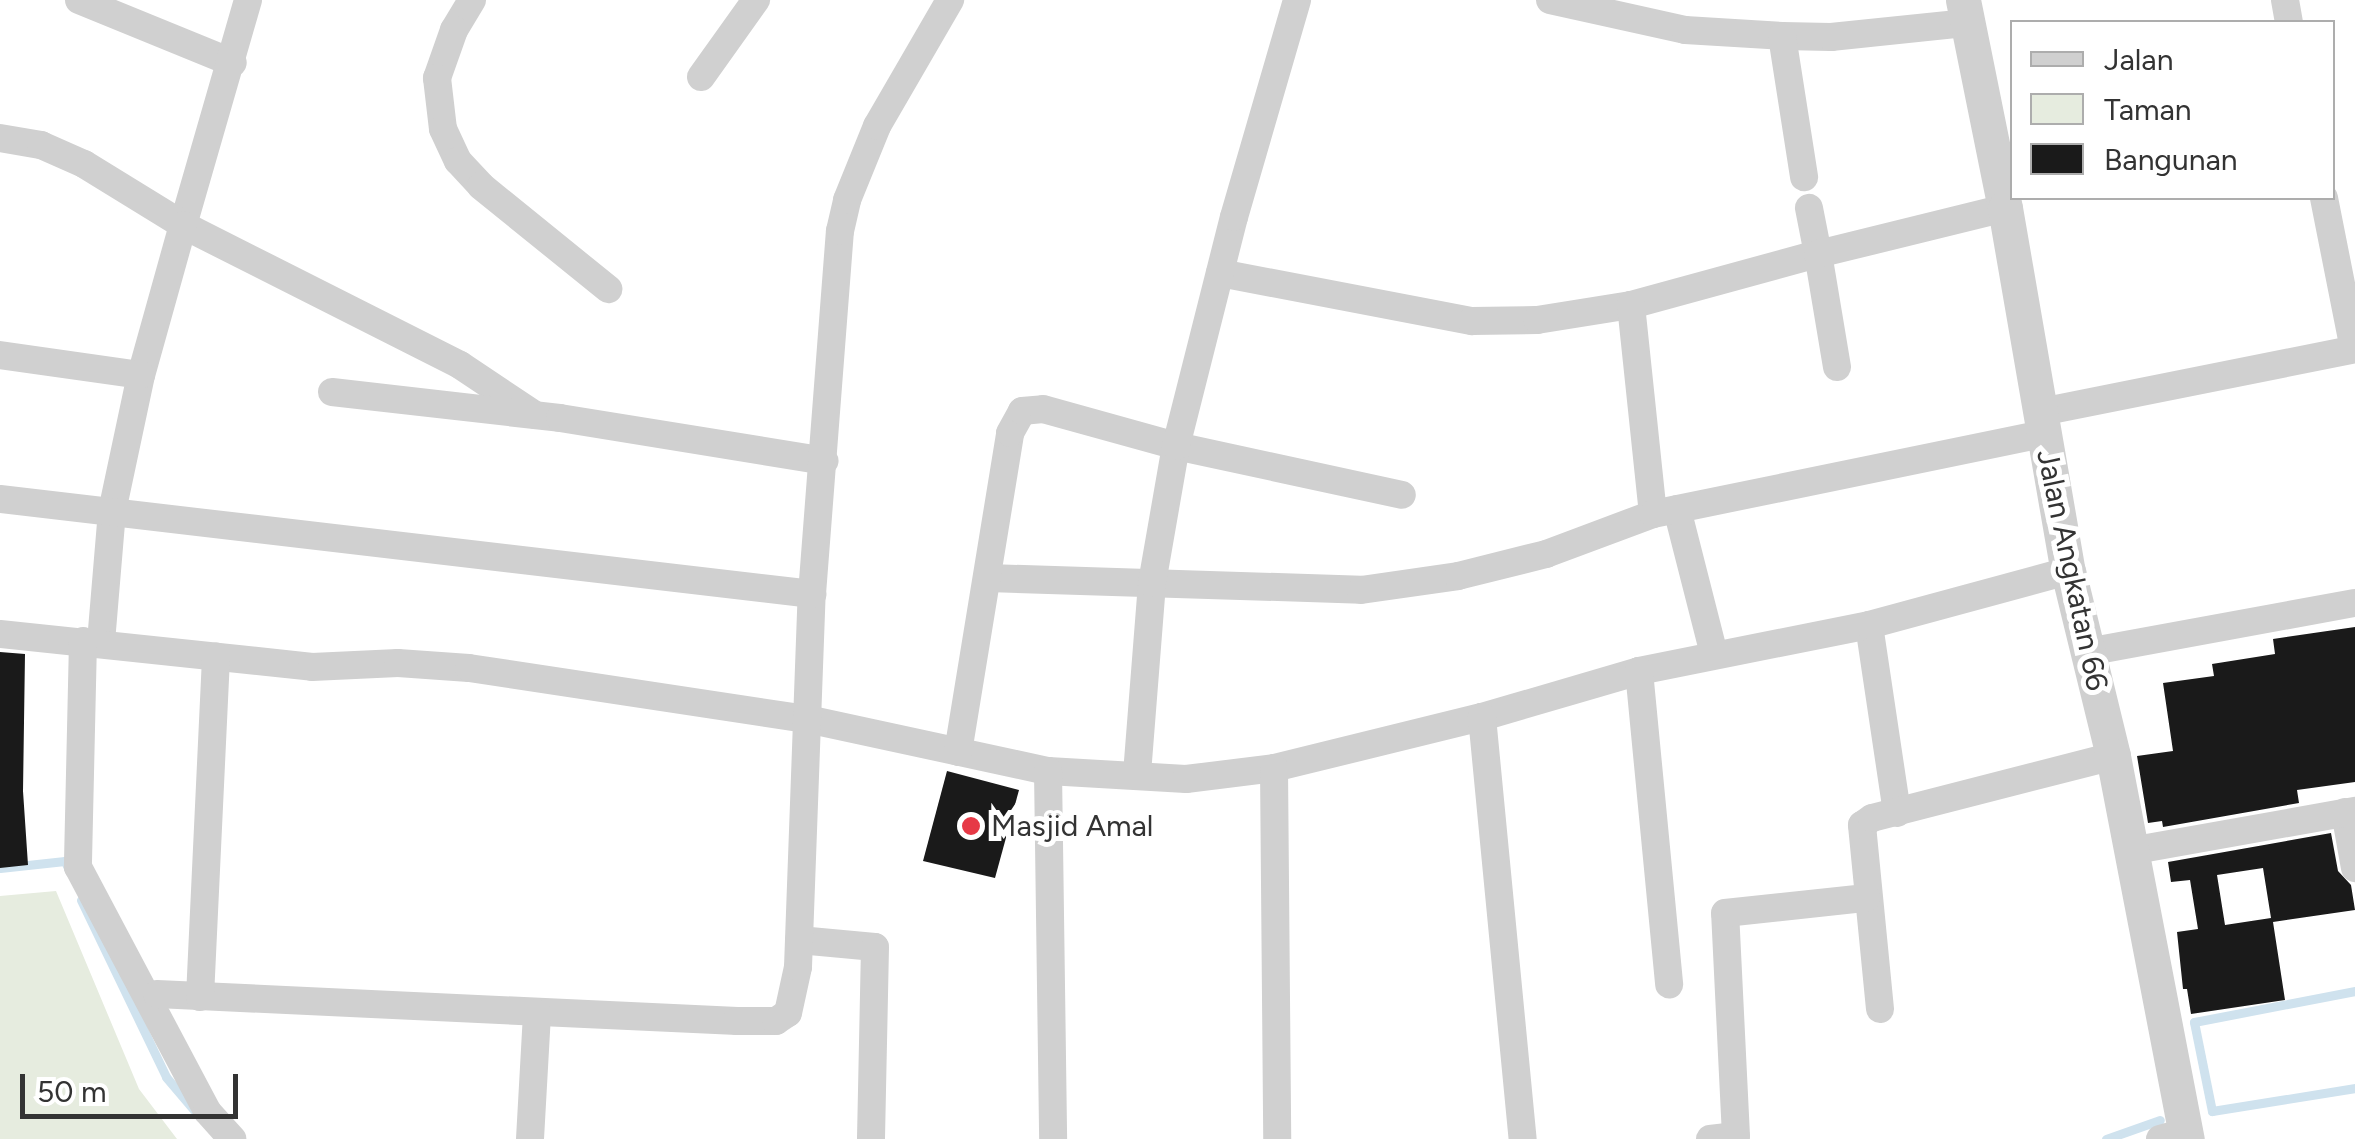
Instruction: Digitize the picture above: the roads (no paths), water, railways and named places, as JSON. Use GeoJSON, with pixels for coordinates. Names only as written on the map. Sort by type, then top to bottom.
{"type":"FeatureCollection","features":[{"type":"Feature","properties":{"kind":"street"},"geometry":{"type":"LineString","coordinates":[[79,0],[233,63]]}},
{"type":"Feature","properties":{"kind":"street"},"geometry":{"type":"LineString","coordinates":[[232,1139],[207,1111],[78,866],[92,642],[112,510],[141,374],[248,0]]}},
{"type":"Feature","properties":{"kind":"street"},"geometry":{"type":"LineString","coordinates":[[472,0],[454,30],[437,78],[443,129],[458,160],[481,186],[608,289]]}},
{"type":"Feature","properties":{"kind":"street"},"geometry":{"type":"LineString","coordinates":[[701,77],[756,0]]}},
{"type":"Feature","properties":{"kind":"street"},"geometry":{"type":"LineString","coordinates":[[156,994],[776,1021],[792,1007],[812,594],[826,461],[837,268],[847,200],[878,126],[950,0]]}},
{"type":"Feature","properties":{"kind":"street"},"geometry":{"type":"LineString","coordinates":[[1137,774],[1152,583],[1176,446],[1296,0]]}},
{"type":"Feature","properties":{"kind":"street"},"geometry":{"type":"LineString","coordinates":[[1550,0],[1685,30],[1782,36],[1831,37],[1964,12]]}},
{"type":"Feature","properties":{"kind":"street","name":"Jalan Angkatan 66"},"geometry":{"type":"LineString","coordinates":[[1964,12],[2005,208],[2068,572],[2113,756],[2179,1128]]}},
{"type":"Feature","properties":{"kind":"street"},"geometry":{"type":"LineString","coordinates":[[1782,36],[1804,177]]}},
{"type":"Feature","properties":{"kind":"street"},"geometry":{"type":"LineString","coordinates":[[0,138],[41,144],[84,164],[183,225],[460,365],[535,415]]}},
{"type":"Feature","properties":{"kind":"street"},"geometry":{"type":"LineString","coordinates":[[988,578],[1361,590],[1458,576],[1546,554],[1665,511],[2354,349],[2324,200]]}},
{"type":"Feature","properties":{"kind":"street"},"geometry":{"type":"LineString","coordinates":[[1810,208],[1837,367]]}},
{"type":"Feature","properties":{"kind":"street"},"geometry":{"type":"LineString","coordinates":[[1220,272],[1472,322],[1537,320],[1631,305],[2005,208]]}},
{"type":"Feature","properties":{"kind":"street"},"geometry":{"type":"LineString","coordinates":[[1631,305],[1665,511],[1714,654]]}},
{"type":"Feature","properties":{"kind":"street"},"geometry":{"type":"LineString","coordinates":[[0,355],[141,374]]}},
{"type":"Feature","properties":{"kind":"street"},"geometry":{"type":"LineString","coordinates":[[332,392],[535,415],[826,461]]}},
{"type":"Feature","properties":{"kind":"street"},"geometry":{"type":"LineString","coordinates":[[958,752],[1010,433],[1022,411],[1043,409],[1176,446],[1402,495]]}},
{"type":"Feature","properties":{"kind":"street"},"geometry":{"type":"LineString","coordinates":[[0,499],[538,566],[812,594]]}},
{"type":"Feature","properties":{"kind":"street"},"geometry":{"type":"LineString","coordinates":[[0,634],[332,668],[398,663],[468,668],[807,719],[1048,772],[1186,779],[1274,768],[1482,717],[1639,672],[1869,624],[2068,572]]}},
{"type":"Feature","properties":{"kind":"street"},"geometry":{"type":"LineString","coordinates":[[2088,652],[2355,603]]}},
{"type":"Feature","properties":{"kind":"street"},"geometry":{"type":"LineString","coordinates":[[1869,624],[1897,812]]}},
{"type":"Feature","properties":{"kind":"street"},"geometry":{"type":"LineString","coordinates":[[200,996],[216,656]]}},
{"type":"Feature","properties":{"kind":"street"},"geometry":{"type":"LineString","coordinates":[[1639,672],[1669,985]]}},
{"type":"Feature","properties":{"kind":"street"},"geometry":{"type":"LineString","coordinates":[[1482,717],[1523,1139]]}},
{"type":"Feature","properties":{"kind":"street"},"geometry":{"type":"LineString","coordinates":[[1880,1009],[1866,898],[1862,826],[1897,812],[2113,756]]}},
{"type":"Feature","properties":{"kind":"street"},"geometry":{"type":"LineString","coordinates":[[1274,768],[1278,1139]]}},
{"type":"Feature","properties":{"kind":"street"},"geometry":{"type":"LineString","coordinates":[[1048,772],[1052,1139]]}},
{"type":"Feature","properties":{"kind":"street"},"geometry":{"type":"LineString","coordinates":[[2130,851],[2350,811],[2355,868]]}},
{"type":"Feature","properties":{"kind":"street"},"geometry":{"type":"LineString","coordinates":[[1710,1139],[1736,1136],[1726,912],[1866,898]]}},
{"type":"Feature","properties":{"kind":"street"},"geometry":{"type":"LineString","coordinates":[[798,940],[875,946],[871,1139]]}},
{"type":"Feature","properties":{"kind":"street"},"geometry":{"type":"LineString","coordinates":[[530,1139],[537,1013]]}},
{"type":"Feature","properties":{"kind":"waterway"},"geometry":{"type":"LineString","coordinates":[[0,868],[65,861],[68,868]]}},
{"type":"Feature","properties":{"kind":"waterway"},"geometry":{"type":"LineString","coordinates":[[81,900],[166,1077],[194,1110]]}},
{"type":"Feature","properties":{"kind":"waterway"},"geometry":{"type":"LineString","coordinates":[[2355,991],[2194,1022],[2212,1111],[2355,1088]]}},
{"type":"Feature","properties":{"kind":"waterway"},"geometry":{"type":"LineString","coordinates":[[2106,1139],[2160,1120]]}},
{"type":"Feature","properties":{"kind":"place","name":"Masjid Amal"},"geometry":{"type":"Point","coordinates":[971,826]}}]}
